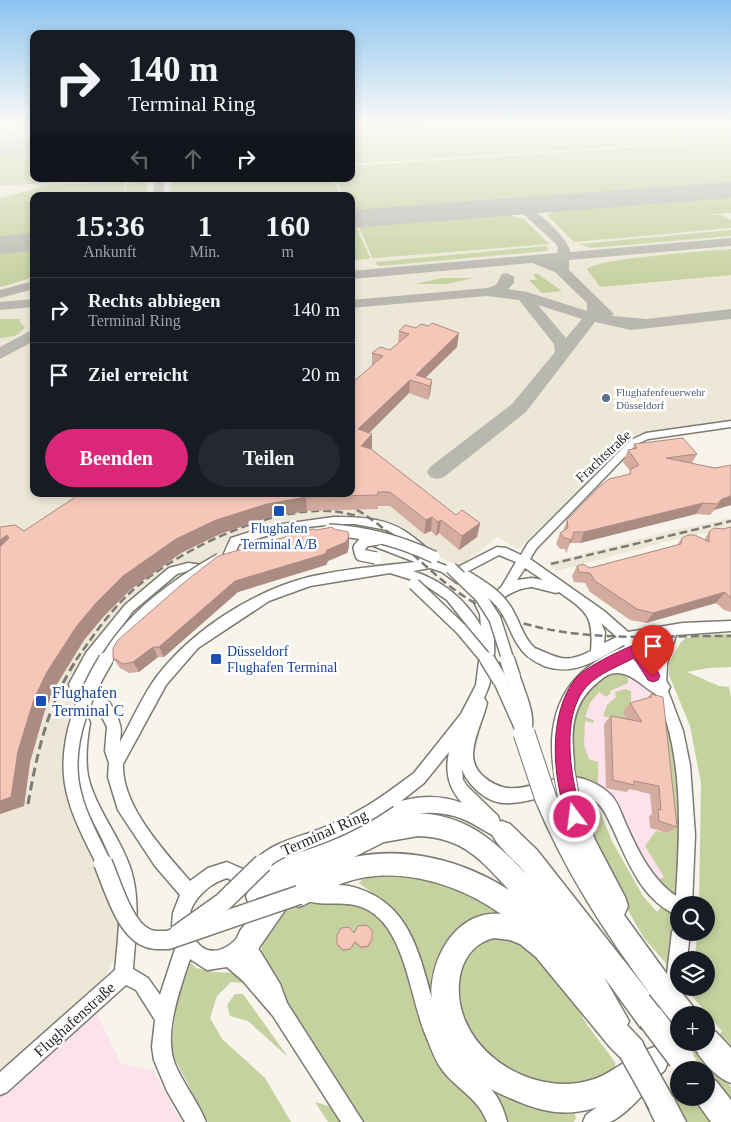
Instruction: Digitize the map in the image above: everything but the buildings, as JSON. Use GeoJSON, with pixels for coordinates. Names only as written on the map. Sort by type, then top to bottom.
{"type":"FeatureCollection","features":[{"type":"Feature","properties":{"kind":"highway"},"geometry":{"type":"LineString","coordinates":[[557,796],[564,770],[563,735],[569,703],[582,682],[602,659],[636,641]]}},
{"type":"Feature","properties":{"kind":"highway"},"geometry":{"type":"LineString","coordinates":[[602,659],[631,668],[660,687]]}},
{"type":"Feature","properties":{"kind":"highway"},"geometry":{"type":"LineString","coordinates":[[524,734],[557,796],[578,862],[627,941],[676,1006]]}},
{"type":"Feature","properties":{"kind":"highway"},"geometry":{"type":"LineString","coordinates":[[253,888],[306,860],[346,848],[381,832],[420,823],[455,830],[477,842],[512,876],[558,933],[596,986],[664,1060]]}},
{"type":"Feature","properties":{"kind":"highway"},"geometry":{"type":"LineString","coordinates":[[502,832],[529,858],[552,886],[651,1018],[664,1060],[666,1113]]}},
{"type":"Feature","properties":{"kind":"highway"},"geometry":{"type":"LineString","coordinates":[[248,942],[291,884],[346,848]]}},
{"type":"Feature","properties":{"kind":"highway"},"geometry":{"type":"LineString","coordinates":[[299,895],[326,878],[363,867],[390,864],[422,867],[442,872],[483,888],[509,904],[560,950],[664,1060]]}},
{"type":"Feature","properties":{"kind":"highway"},"geometry":{"type":"LineString","coordinates":[[492,925],[511,927],[529,936],[545,948],[664,1060],[600,1091],[570,1099],[551,1098],[533,1093],[495,1076],[477,1063],[463,1046],[455,1033],[450,1018],[445,998],[446,974],[457,946],[476,930],[492,925]]}},
{"type":"Feature","properties":{"kind":"highway"},"geometry":{"type":"LineString","coordinates":[[714,1051],[731,1069]]}},
{"type":"Feature","properties":{"kind":"highway"},"geometry":{"type":"LineString","coordinates":[[715,1104],[729,1122]]}},
{"type":"Feature","properties":{"kind":"street","name":"Frachtstraße"},"geometry":{"type":"LineString","coordinates":[[523,561],[532,546],[544,533],[634,442],[646,436],[731,424]]}},
{"type":"Feature","properties":{"kind":"street","name":"Terminal Ring"},"geometry":{"type":"LineString","coordinates":[[177,942],[236,890],[259,865],[273,855],[287,847],[322,836],[372,812],[419,778],[466,719],[483,686],[488,658],[486,614],[472,592],[447,569],[391,527],[354,521],[317,522],[286,526],[235,541],[227,560]]}},
{"type":"Feature","properties":{"kind":"street","name":"Terminal Ring"},"geometry":{"type":"LineString","coordinates":[[497,1122],[491,1106],[484,1097],[461,1077],[445,1058],[431,1026],[407,945],[391,919],[376,905],[349,893],[320,892],[299,895],[177,942],[155,941],[144,938],[133,928],[119,901],[74,792],[71,768],[74,735],[84,702],[103,662],[120,638],[150,608],[190,576],[222,558],[267,542],[318,531],[354,532],[392,539],[426,552],[481,597],[496,619],[504,641],[526,718],[524,734]]}},
{"type":"Feature","properties":{"kind":"street","name":"Terminal Ring"},"geometry":{"type":"LineString","coordinates":[[321,535],[354,537],[378,542],[424,562],[447,569]]}},
{"type":"Feature","properties":{"kind":"street"},"geometry":{"type":"LineString","coordinates":[[378,542],[384,547],[384,550],[376,558],[361,555],[360,545],[368,540],[392,539]]}},
{"type":"Feature","properties":{"kind":"street"},"geometry":{"type":"LineString","coordinates":[[447,569],[477,564],[501,550],[523,561],[636,641],[650,647],[670,634],[704,626],[731,626]]}},
{"type":"Feature","properties":{"kind":"street"},"geometry":{"type":"LineString","coordinates":[[124,974],[130,915],[122,870],[82,780],[81,733],[90,698],[112,656],[124,640],[168,599],[208,569],[245,553]]}},
{"type":"Feature","properties":{"kind":"street"},"geometry":{"type":"LineString","coordinates":[[486,614],[491,604],[502,593],[523,561]]}},
{"type":"Feature","properties":{"kind":"street"},"geometry":{"type":"LineString","coordinates":[[116,763],[161,681],[194,644],[265,598],[309,582],[384,569],[422,565],[447,569],[481,585],[502,602],[521,641],[532,653],[548,662],[566,666],[602,659],[599,632],[588,606]]}},
{"type":"Feature","properties":{"kind":"street"},"geometry":{"type":"LineString","coordinates":[[189,893],[161,860],[123,806],[115,777],[116,763],[112,752],[114,727],[105,708],[90,698],[78,696],[76,684],[91,657],[109,631],[129,608],[152,587],[180,568],[208,569]]}},
{"type":"Feature","properties":{"kind":"street"},"geometry":{"type":"LineString","coordinates":[[384,569],[418,578],[453,597],[466,612],[478,633],[488,658]]}},
{"type":"Feature","properties":{"kind":"street"},"geometry":{"type":"LineString","coordinates":[[472,592],[486,597],[502,593],[516,584],[536,582],[570,593]]}},
{"type":"Feature","properties":{"kind":"street"},"geometry":{"type":"LineString","coordinates":[[414,584],[474,643],[490,663],[524,734]]}},
{"type":"Feature","properties":{"kind":"street"},"geometry":{"type":"LineString","coordinates":[[152,587],[168,599]]}},
{"type":"Feature","properties":{"kind":"street"},"geometry":{"type":"LineString","coordinates":[[660,687],[658,671],[670,634]]}},
{"type":"Feature","properties":{"kind":"street"},"geometry":{"type":"LineString","coordinates":[[636,641],[660,687],[675,722],[684,760],[687,816],[684,896]]}},
{"type":"Feature","properties":{"kind":"street"},"geometry":{"type":"LineString","coordinates":[[483,686],[480,707],[467,745],[466,756],[468,766],[478,781],[492,793],[509,797],[521,796],[556,785],[571,784],[598,794],[611,808],[629,846],[652,887],[663,900],[670,904]]}},
{"type":"Feature","properties":{"kind":"street"},"geometry":{"type":"LineString","coordinates":[[466,719],[455,753],[453,775],[456,785],[466,800],[502,832]]}},
{"type":"Feature","properties":{"kind":"street","name":"Terminal Ring"},"geometry":{"type":"LineString","coordinates":[[253,888],[281,860],[337,840],[370,822],[412,805],[427,803],[453,807],[502,832]]}},
{"type":"Feature","properties":{"kind":"street"},"geometry":{"type":"LineString","coordinates":[[177,942],[206,960],[228,958],[248,942],[258,916],[253,888],[238,872],[218,871],[205,877],[189,893],[182,910],[177,942],[176,975],[165,1019],[161,1046],[165,1062],[196,1122]]}},
{"type":"Feature","properties":{"kind":"street"},"geometry":{"type":"LineString","coordinates":[[593,1122],[630,1095],[664,1060],[664,1038],[670,1013],[680,941]]}},
{"type":"Feature","properties":{"kind":"street"},"geometry":{"type":"LineString","coordinates":[[248,942],[274,990],[280,1009]]}},
{"type":"Feature","properties":{"kind":"street"},"geometry":{"type":"LineString","coordinates":[[228,958],[239,962],[267,997],[280,1009],[353,1122]]}},
{"type":"Feature","properties":{"kind":"street","name":"Flughafenstraße"},"geometry":{"type":"LineString","coordinates":[[0,1085],[124,974],[142,984],[165,1019]]}},
{"type":"Feature","properties":{"kind":"shaded area"},"geometry":{"type":"Polygon","coordinates":[[[0,177],[30,177],[30,182],[355,182],[355,177],[731,177],[731,422],[635,437],[518,549],[497,537],[459,567],[418,545],[330,526],[304,530],[264,539],[206,562],[183,575],[142,609],[67,739],[89,843],[125,939],[102,983],[0,1076],[0,177]]]}},
{"type":"Feature","properties":{"kind":"shaded area"},"geometry":{"type":"Polygon","coordinates":[[[731,518],[731,528],[680,538],[556,571],[549,562],[678,529],[731,518]]]}},
{"type":"Feature","properties":{"kind":"shaded area"},"geometry":{"type":"Polygon","coordinates":[[[622,666],[657,688],[667,711],[682,896],[670,896],[630,846],[564,756],[569,712],[622,666]]]}},
{"type":"Feature","properties":{"kind":"shaded area"},"geometry":{"type":"Polygon","coordinates":[[[93,1006],[121,1064],[153,1070],[181,1122],[0,1122],[0,1091],[93,1006]]]}},
{"type":"Feature","properties":{"kind":"green space"},"geometry":{"type":"Polygon","coordinates":[[[0,177],[30,177],[30,182],[61,182],[0,186],[0,177]]]}},
{"type":"Feature","properties":{"kind":"green space"},"geometry":{"type":"Polygon","coordinates":[[[355,177],[731,177],[731,183],[355,211],[355,192],[342,192],[337,182],[355,182],[355,177]]]}},
{"type":"Feature","properties":{"kind":"green space"},"geometry":{"type":"Polygon","coordinates":[[[125,182],[124,192],[30,192],[30,234],[0,237],[0,198],[49,185],[125,182]]]}},
{"type":"Feature","properties":{"kind":"green space"},"geometry":{"type":"Polygon","coordinates":[[[145,182],[148,186],[147,192],[125,192],[126,185],[132,184],[127,183],[145,182]]]}},
{"type":"Feature","properties":{"kind":"green space"},"geometry":{"type":"Polygon","coordinates":[[[171,182],[334,182],[339,192],[170,192],[171,182]]]}},
{"type":"Feature","properties":{"kind":"green space"},"geometry":{"type":"Polygon","coordinates":[[[731,197],[731,213],[706,215],[721,215],[731,220],[731,228],[574,242],[547,215],[555,211],[731,197]]]}},
{"type":"Feature","properties":{"kind":"green space"},"geometry":{"type":"Polygon","coordinates":[[[509,215],[524,219],[549,244],[375,258],[372,257],[359,227],[509,215]]]}},
{"type":"Feature","properties":{"kind":"green space"},"geometry":{"type":"Polygon","coordinates":[[[355,227],[370,257],[368,259],[355,260],[355,227]]]}},
{"type":"Feature","properties":{"kind":"green space"},"geometry":{"type":"Polygon","coordinates":[[[731,230],[731,236],[591,248],[580,244],[731,230]]]}},
{"type":"Feature","properties":{"kind":"green space"},"geometry":{"type":"Polygon","coordinates":[[[546,246],[549,249],[546,251],[380,266],[376,262],[546,246]]]}},
{"type":"Feature","properties":{"kind":"green space"},"geometry":{"type":"Polygon","coordinates":[[[731,249],[731,275],[600,287],[587,269],[596,265],[632,258],[731,249]]]}},
{"type":"Feature","properties":{"kind":"green space"},"geometry":{"type":"Polygon","coordinates":[[[30,251],[30,278],[0,287],[0,253],[30,251]]]}},
{"type":"Feature","properties":{"kind":"green space"},"geometry":{"type":"Polygon","coordinates":[[[533,274],[538,274],[562,291],[542,293],[529,280],[537,280],[533,274]]]}},
{"type":"Feature","properties":{"kind":"green space"},"geometry":{"type":"Polygon","coordinates":[[[442,278],[474,278],[446,284],[415,284],[442,278]]]}},
{"type":"Feature","properties":{"kind":"green space"},"geometry":{"type":"Polygon","coordinates":[[[0,319],[21,319],[20,322],[25,327],[17,335],[0,338],[0,319]]]}},
{"type":"Feature","properties":{"kind":"green space"},"geometry":{"type":"Polygon","coordinates":[[[731,634],[731,667],[708,668],[687,672],[719,686],[729,687],[731,697],[731,1045],[720,1034],[722,1031],[715,1023],[715,1006],[701,1006],[692,996],[715,996],[715,951],[696,951],[696,941],[715,941],[715,896],[699,896],[701,783],[690,726],[669,675],[669,663],[681,642],[686,638],[731,634]]]}},
{"type":"Feature","properties":{"kind":"green space"},"geometry":{"type":"Polygon","coordinates":[[[628,671],[628,683],[610,691],[611,693],[606,697],[599,692],[590,703],[585,717],[594,720],[594,723],[585,721],[584,745],[589,759],[598,762],[598,786],[577,779],[571,775],[568,749],[578,701],[602,674],[628,671]]]}},
{"type":"Feature","properties":{"kind":"green space"},"geometry":{"type":"Polygon","coordinates":[[[625,689],[631,691],[631,699],[630,712],[625,723],[603,716],[607,705],[616,697],[615,692],[625,689]]]}},
{"type":"Feature","properties":{"kind":"green space"},"geometry":{"type":"Polygon","coordinates":[[[656,718],[669,721],[673,735],[682,816],[676,894],[670,893],[655,881],[664,877],[645,846],[656,831],[667,833],[656,718]]]}},
{"type":"Feature","properties":{"kind":"green space"},"geometry":{"type":"Polygon","coordinates":[[[575,789],[594,796],[612,841],[643,896],[657,912],[663,905],[670,913],[670,941],[674,941],[672,951],[670,951],[670,968],[644,938],[597,857],[575,789]]]}},
{"type":"Feature","properties":{"kind":"green space"},"geometry":{"type":"Polygon","coordinates":[[[397,875],[437,880],[483,899],[511,919],[483,919],[439,1015],[401,920],[388,905],[359,883],[366,878],[397,875]]]}},
{"type":"Feature","properties":{"kind":"green space"},"geometry":{"type":"Polygon","coordinates":[[[341,899],[363,908],[380,921],[393,937],[402,956],[427,1040],[437,1058],[478,1102],[491,1122],[364,1122],[283,998],[262,955],[261,939],[271,916],[314,900],[341,899]]]}},
{"type":"Feature","properties":{"kind":"green space"},"geometry":{"type":"Polygon","coordinates":[[[487,933],[526,945],[569,995],[588,1026],[615,1062],[616,1074],[575,1088],[511,1077],[455,1021],[456,962],[487,933]]]}},
{"type":"Feature","properties":{"kind":"green space"},"geometry":{"type":"Polygon","coordinates":[[[188,960],[196,968],[232,973],[245,983],[231,982],[217,996],[210,1018],[222,1039],[265,1078],[291,1122],[208,1122],[171,1052],[176,1006],[188,960]]]}},
{"type":"Feature","properties":{"kind":"green space"},"geometry":{"type":"Polygon","coordinates":[[[235,994],[243,994],[288,1057],[248,1021],[230,1016],[227,1005],[235,994]]]}},
{"type":"Feature","properties":{"kind":"green space"},"geometry":{"type":"Polygon","coordinates":[[[690,1051],[697,1051],[707,1061],[697,1061],[690,1051]]]}},
{"type":"Feature","properties":{"kind":"green space"},"geometry":{"type":"Polygon","coordinates":[[[715,1070],[731,1087],[731,1106],[715,1085],[715,1070]]]}},
{"type":"Feature","properties":{"kind":"green space"},"geometry":{"type":"Polygon","coordinates":[[[485,1076],[573,1109],[576,1118],[574,1122],[506,1122],[489,1089],[485,1076]]]}},
{"type":"Feature","properties":{"kind":"green space"},"geometry":{"type":"Polygon","coordinates":[[[315,1102],[332,1107],[342,1122],[328,1122],[315,1102]]]}},
{"type":"Feature","properties":{"kind":"green space"},"geometry":{"type":"Polygon","coordinates":[[[677,1106],[707,1106],[719,1122],[685,1122],[677,1106]]]}},
{"type":"Feature","properties":{"kind":"taxiway"},"geometry":{"type":"LineString","coordinates":[[158,192],[160,182]]}},
{"type":"Feature","properties":{"kind":"taxiway"},"geometry":{"type":"LineString","coordinates":[[506,207],[527,211],[561,242],[564,248],[563,257]]}},
{"type":"Feature","properties":{"kind":"taxiway"},"geometry":{"type":"LineString","coordinates":[[563,257],[731,242]]}},
{"type":"Feature","properties":{"kind":"taxiway"},"geometry":{"type":"LineString","coordinates":[[355,275],[563,257]]}},
{"type":"Feature","properties":{"kind":"taxiway"},"geometry":{"type":"LineString","coordinates":[[562,270],[563,257]]}},
{"type":"Feature","properties":{"kind":"taxiway"},"geometry":{"type":"LineString","coordinates":[[537,261],[560,269],[606,314]]}},
{"type":"Feature","properties":{"kind":"taxiway"},"geometry":{"type":"LineString","coordinates":[[487,292],[500,289],[507,283],[507,277]]}},
{"type":"Feature","properties":{"kind":"taxiway"},"geometry":{"type":"LineString","coordinates":[[0,294],[30,286]]}},
{"type":"Feature","properties":{"kind":"taxiway"},"geometry":{"type":"LineString","coordinates":[[355,304],[487,292]]}},
{"type":"Feature","properties":{"kind":"taxiway"},"geometry":{"type":"LineString","coordinates":[[487,292],[523,296]]}},
{"type":"Feature","properties":{"kind":"taxiway"},"geometry":{"type":"LineString","coordinates":[[523,296],[592,316]]}},
{"type":"Feature","properties":{"kind":"taxiway"},"geometry":{"type":"LineString","coordinates":[[523,296],[562,343],[563,352]]}},
{"type":"Feature","properties":{"kind":"taxiway"},"geometry":{"type":"LineString","coordinates":[[0,306],[30,303]]}},
{"type":"Feature","properties":{"kind":"taxiway"},"geometry":{"type":"LineString","coordinates":[[592,316],[595,312],[594,303]]}},
{"type":"Feature","properties":{"kind":"taxiway"},"geometry":{"type":"LineString","coordinates":[[631,325],[731,314]]}},
{"type":"Feature","properties":{"kind":"taxiway"},"geometry":{"type":"LineString","coordinates":[[563,352],[592,316]]}},
{"type":"Feature","properties":{"kind":"taxiway"},"geometry":{"type":"LineString","coordinates":[[592,316],[626,323],[646,323]]}},
{"type":"Feature","properties":{"kind":"taxiway"},"geometry":{"type":"LineString","coordinates":[[0,354],[30,336]]}},
{"type":"Feature","properties":{"kind":"taxiway"},"geometry":{"type":"LineString","coordinates":[[437,472],[519,408],[563,352]]}},
{"type":"Feature","properties":{"kind":"runway"},"geometry":{"type":"LineString","coordinates":[[355,219],[731,190]]}},
{"type":"Feature","properties":{"kind":"runway"},"geometry":{"type":"LineString","coordinates":[[0,245],[30,242]]}},
{"type":"Feature","properties":{"kind":"railway"},"geometry":{"type":"LineString","coordinates":[[346,504],[378,524],[435,574],[465,597],[495,613],[527,624],[560,631],[594,635],[629,637],[731,636]]}},
{"type":"Feature","properties":{"kind":"railway"},"geometry":{"type":"LineString","coordinates":[[76,660],[105,620],[131,592],[186,553],[244,526],[275,517],[305,512],[333,511],[359,517]]}},
{"type":"Feature","properties":{"kind":"railway"},"geometry":{"type":"LineString","coordinates":[[551,564],[731,521]]}},
{"type":"Feature","properties":{"kind":"railway"},"geometry":{"type":"LineString","coordinates":[[28,804],[35,766],[51,711],[58,693],[77,659]]}},
{"type":"Feature","properties":{"kind":"place","name":"Flughafenfeuerwehr Düsseldorf"},"geometry":{"type":"Point","coordinates":[606,398]}},
{"type":"Feature","properties":{"kind":"place","name":"Flughafen Terminal A/B"},"geometry":{"type":"Point","coordinates":[279,511]}},
{"type":"Feature","properties":{"kind":"place","name":"Düsseldorf Flughafen Terminal"},"geometry":{"type":"Point","coordinates":[216,659]}},
{"type":"Feature","properties":{"kind":"place","name":"Flughafen Terminal C"},"geometry":{"type":"Point","coordinates":[41,701]}},
{"type":"Feature","properties":{"kind":"route"},"geometry":{"type":"LineString","coordinates":[[575,817],[568,794],[562,754],[563,728],[566,711],[572,697],[582,682],[591,674],[636,650],[653,676]]}}]}
